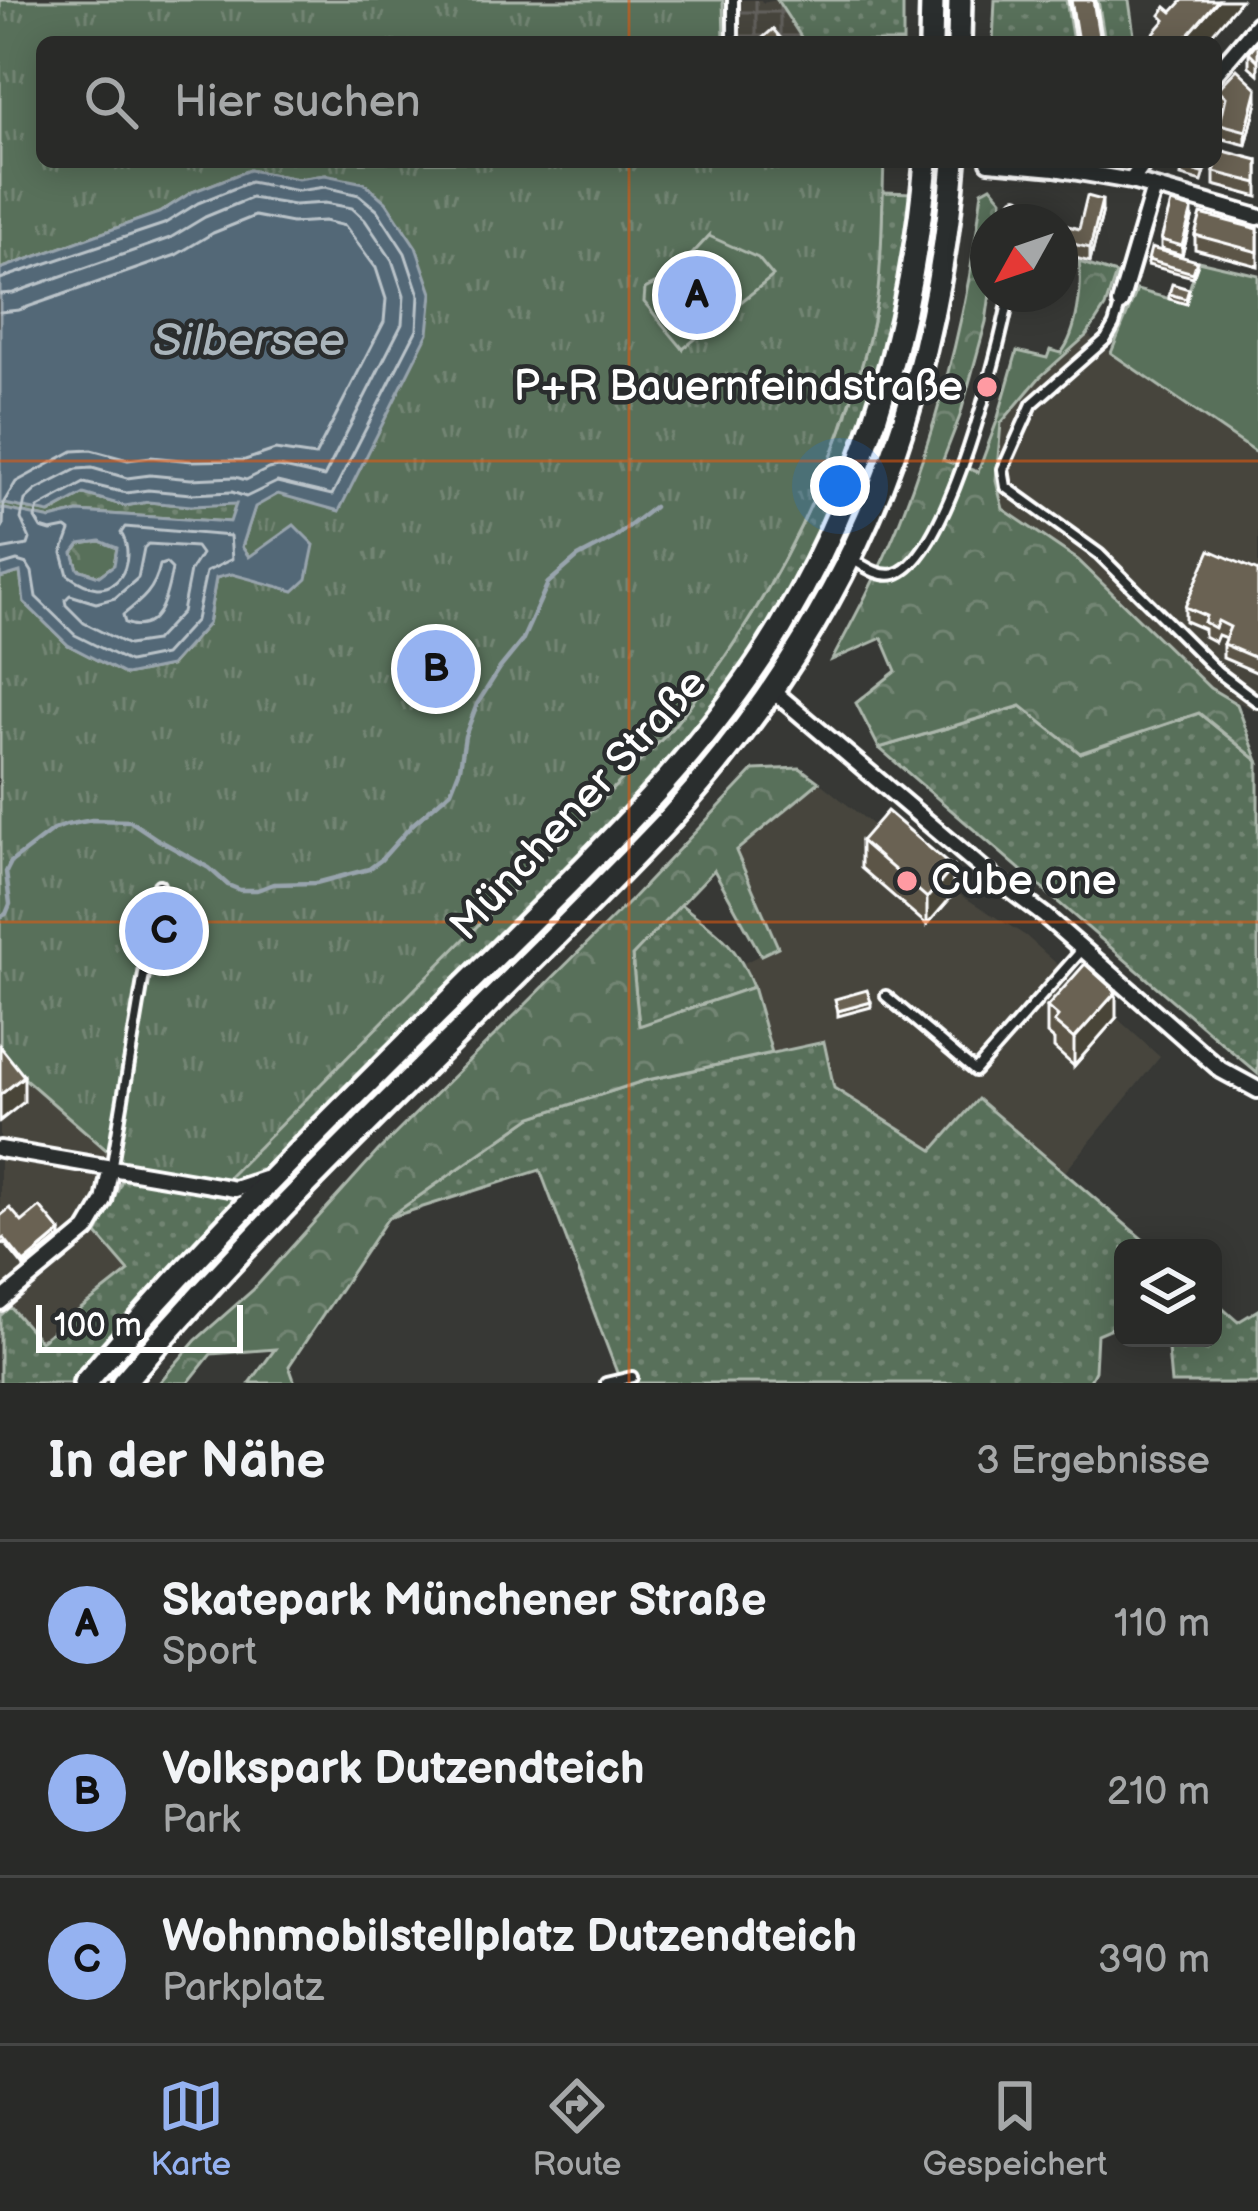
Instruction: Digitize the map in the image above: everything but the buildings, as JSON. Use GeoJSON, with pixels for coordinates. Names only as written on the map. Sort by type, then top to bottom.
{"type":"FeatureCollection","features":[{"type":"Feature","properties":{"kind":"main road"},"geometry":{"type":"LineString","coordinates":[[931,36],[932,0]]}},
{"type":"Feature","properties":{"kind":"main road"},"geometry":{"type":"LineString","coordinates":[[959,36],[960,0]]}},
{"type":"Feature","properties":{"kind":"main road","name":"Münchener Straße"},"geometry":{"type":"LineString","coordinates":[[85,1383],[274,1176],[619,832],[694,748],[752,671],[812,570],[855,476],[887,382],[911,280],[925,168]]}},
{"type":"Feature","properties":{"kind":"main road","name":"Münchener Straße"},"geometry":{"type":"LineString","coordinates":[[123,1383],[270,1220],[652,837],[706,778],[773,691],[850,558],[902,430],[937,297],[953,168]]}},
{"type":"Feature","properties":{"kind":"main road"},"geometry":{"type":"LineString","coordinates":[[911,280],[925,281],[937,297]]}},
{"type":"Feature","properties":{"kind":"main road"},"geometry":{"type":"LineString","coordinates":[[752,671],[773,691]]}},
{"type":"Feature","properties":{"kind":"street"},"geometry":{"type":"LineString","coordinates":[[1222,66],[1258,25]]}},
{"type":"Feature","properties":{"kind":"street"},"geometry":{"type":"LineString","coordinates":[[1055,168],[1131,181],[1258,217]]}},
{"type":"Feature","properties":{"kind":"street"},"geometry":{"type":"LineString","coordinates":[[1131,181],[1141,168]]}},
{"type":"Feature","properties":{"kind":"street"},"geometry":{"type":"LineString","coordinates":[[1120,303],[1154,188]]}},
{"type":"Feature","properties":{"kind":"street"},"geometry":{"type":"LineString","coordinates":[[773,691],[1221,1070],[1258,1090]]}},
{"type":"Feature","properties":{"kind":"street"},"geometry":{"type":"LineString","coordinates":[[0,1149],[235,1190],[274,1176]]}},
{"type":"Feature","properties":{"kind":"street"},"geometry":{"type":"LineString","coordinates":[[0,1302],[87,1230],[104,1202],[112,1166]]}},
{"type":"Feature","properties":{"kind":"lane"},"geometry":{"type":"LineString","coordinates":[[733,0],[733,36]]}},
{"type":"Feature","properties":{"kind":"lane"},"geometry":{"type":"LineString","coordinates":[[1120,303],[1106,339],[1032,404],[1003,470],[1006,487],[1099,554],[1217,671],[1258,702]]}},
{"type":"Feature","properties":{"kind":"lane"},"geometry":{"type":"LineString","coordinates":[[850,558],[884,575],[898,573],[928,540],[973,437],[1006,312]]}},
{"type":"Feature","properties":{"kind":"lane"},"geometry":{"type":"LineString","coordinates":[[112,1166],[159,885]]}},
{"type":"Feature","properties":{"kind":"lane"},"geometry":{"type":"LineString","coordinates":[[886,996],[975,1072],[1083,949]]}},
{"type":"Feature","properties":{"kind":"lane"},"geometry":{"type":"LineString","coordinates":[[606,1383],[632,1377]]}},
{"type":"Feature","properties":{"kind":"shaded area"},"geometry":{"type":"Polygon","coordinates":[[[723,0],[777,0],[800,36],[724,36],[723,0]]]}},
{"type":"Feature","properties":{"kind":"shaded area"},"geometry":{"type":"Polygon","coordinates":[[[1087,335],[1258,454],[1258,712],[1210,688],[1078,560],[1003,509],[996,481],[1001,423],[1040,377],[1087,335]]]}},
{"type":"Feature","properties":{"kind":"shaded area"},"geometry":{"type":"Polygon","coordinates":[[[819,782],[959,894],[1026,936],[1160,1057],[1065,1172],[978,1099],[934,1150],[834,1087],[823,1043],[772,1053],[744,963],[778,946],[736,851],[819,782]]]}},
{"type":"Feature","properties":{"kind":"shaded area"},"geometry":{"type":"Polygon","coordinates":[[[0,1057],[119,1161],[124,1175],[129,1271],[40,1342],[10,1307],[0,1316],[0,1057]]]}},
{"type":"Feature","properties":{"kind":"green space"},"geometry":{"type":"Polygon","coordinates":[[[0,0],[723,0],[724,36],[36,36],[36,168],[884,168],[879,282],[863,361],[836,443],[798,532],[726,655],[668,733],[225,1181],[119,1161],[0,1057],[0,578],[20,572],[24,602],[68,645],[126,675],[171,666],[208,624],[216,578],[231,574],[250,558],[242,547],[255,506],[277,494],[325,175],[298,179],[249,170],[192,192],[159,213],[0,269],[0,0]],[[709,236],[673,275],[645,289],[683,349],[709,236]]]}},
{"type":"Feature","properties":{"kind":"green space"},"geometry":{"type":"Polygon","coordinates":[[[777,0],[903,0],[903,36],[800,36],[777,0]]]}},
{"type":"Feature","properties":{"kind":"green space"},"geometry":{"type":"Polygon","coordinates":[[[995,0],[1066,0],[1072,36],[993,36],[995,0]]]}},
{"type":"Feature","properties":{"kind":"green space"},"geometry":{"type":"Polygon","coordinates":[[[1098,0],[1129,0],[1134,36],[1104,36],[1098,0]]]}},
{"type":"Feature","properties":{"kind":"green space"},"geometry":{"type":"Polygon","coordinates":[[[991,186],[1002,204],[980,204],[982,191],[991,186]]]}},
{"type":"Feature","properties":{"kind":"green space"},"geometry":{"type":"Polygon","coordinates":[[[883,192],[915,193],[879,390],[823,535],[757,652],[660,778],[416,1025],[307,1123],[76,1383],[0,1383],[0,1316],[10,1307],[40,1341],[129,1271],[97,1234],[124,1176],[119,1161],[225,1180],[668,733],[698,695],[776,574],[836,444],[874,314],[883,192]]]}},
{"type":"Feature","properties":{"kind":"green space"},"geometry":{"type":"Polygon","coordinates":[[[709,236],[758,258],[773,276],[683,349],[644,302],[645,289],[673,275],[709,236]]]}},
{"type":"Feature","properties":{"kind":"green space"},"geometry":{"type":"Polygon","coordinates":[[[1198,261],[1258,275],[1258,454],[1111,353],[1137,290],[1185,303],[1198,261]]]}},
{"type":"Feature","properties":{"kind":"green space"},"geometry":{"type":"Polygon","coordinates":[[[1079,262],[1116,274],[1105,307],[1087,335],[1040,377],[1001,423],[996,481],[1003,509],[1078,560],[1210,688],[1237,704],[1258,761],[1199,713],[1080,753],[1021,706],[879,748],[856,703],[896,671],[882,638],[832,660],[890,545],[927,446],[970,268],[970,312],[987,312],[960,416],[943,460],[978,472],[1017,351],[1047,358],[1050,350],[1061,353],[1067,345],[1078,312],[1079,262]]]}},
{"type":"Feature","properties":{"kind":"green space"},"geometry":{"type":"Polygon","coordinates":[[[84,494],[125,506],[236,503],[231,522],[78,512],[51,519],[0,508],[0,503],[50,513],[84,494]]]}},
{"type":"Feature","properties":{"kind":"green space"},"geometry":{"type":"Polygon","coordinates":[[[100,541],[117,547],[114,565],[99,576],[78,569],[73,553],[80,544],[100,541]]]}},
{"type":"Feature","properties":{"kind":"green space"},"geometry":{"type":"Polygon","coordinates":[[[1022,706],[1080,752],[1199,713],[1258,761],[1258,1074],[879,748],[1022,706]]]}},
{"type":"Feature","properties":{"kind":"green space"},"geometry":{"type":"Polygon","coordinates":[[[800,768],[819,782],[736,851],[778,947],[761,955],[714,870],[632,956],[639,1026],[753,987],[772,1053],[643,1081],[532,1117],[388,1218],[289,1366],[295,1383],[250,1383],[275,1349],[211,1354],[188,1383],[159,1383],[196,1340],[253,1290],[378,1151],[630,901],[754,770],[800,768]]]}},
{"type":"Feature","properties":{"kind":"green space"},"geometry":{"type":"Polygon","coordinates":[[[680,904],[732,948],[753,987],[639,1027],[632,956],[680,904]]]}},
{"type":"Feature","properties":{"kind":"green space"},"geometry":{"type":"Polygon","coordinates":[[[824,1042],[834,1088],[933,1150],[978,1099],[1142,1239],[1114,1239],[1114,1327],[1097,1334],[1095,1371],[1089,1383],[621,1383],[540,1170],[388,1218],[532,1117],[643,1081],[824,1042]]]}},
{"type":"Feature","properties":{"kind":"green space"},"geometry":{"type":"Polygon","coordinates":[[[1222,1308],[1238,1322],[1258,1310],[1258,1383],[1171,1383],[1168,1347],[1222,1347],[1222,1308]]]}},
{"type":"Feature","properties":{"kind":"water","name":"Silbersee"},"geometry":{"type":"Polygon","coordinates":[[[249,170],[364,183],[386,202],[416,247],[432,293],[428,333],[339,511],[278,494],[255,507],[242,547],[249,557],[294,525],[314,545],[307,579],[294,591],[232,574],[216,578],[208,624],[170,666],[126,675],[68,645],[24,602],[20,572],[0,578],[0,508],[51,519],[78,512],[230,522],[236,504],[125,506],[84,494],[49,513],[0,503],[0,269],[159,213],[192,192],[249,170]],[[100,541],[80,544],[73,553],[78,569],[99,576],[114,565],[117,548],[100,541]]]}},
{"type":"Feature","properties":{"kind":"waterway"},"geometry":{"type":"LineString","coordinates":[[0,917],[10,904],[6,872],[11,862],[53,830],[92,820],[130,821],[240,890],[316,883],[369,869],[451,791],[477,704],[522,641],[548,583],[578,557],[614,538],[654,507]]}},
{"type":"Feature","properties":{"kind":"railway"},"geometry":{"type":"LineString","coordinates":[[1069,0],[1075,36]]}},
{"type":"Feature","properties":{"kind":"railway"},"geometry":{"type":"LineString","coordinates":[[1095,0],[1101,36]]}},
{"type":"Feature","properties":{"kind":"place","name":"Skatepark Münchener Straße"},"geometry":{"type":"Point","coordinates":[697,295]}},
{"type":"Feature","properties":{"kind":"place","name":"P+R Bauernfeindstraße"},"geometry":{"type":"Point","coordinates":[987,387]}},
{"type":"Feature","properties":{"kind":"place","name":"Volkspark Dutzendteich"},"geometry":{"type":"Point","coordinates":[436,669]}},
{"type":"Feature","properties":{"kind":"place","name":"Cube one"},"geometry":{"type":"Point","coordinates":[907,881]}},
{"type":"Feature","properties":{"kind":"place","name":"Wohnmobilstellplatz Dutzendteich"},"geometry":{"type":"Point","coordinates":[164,931]}}]}
